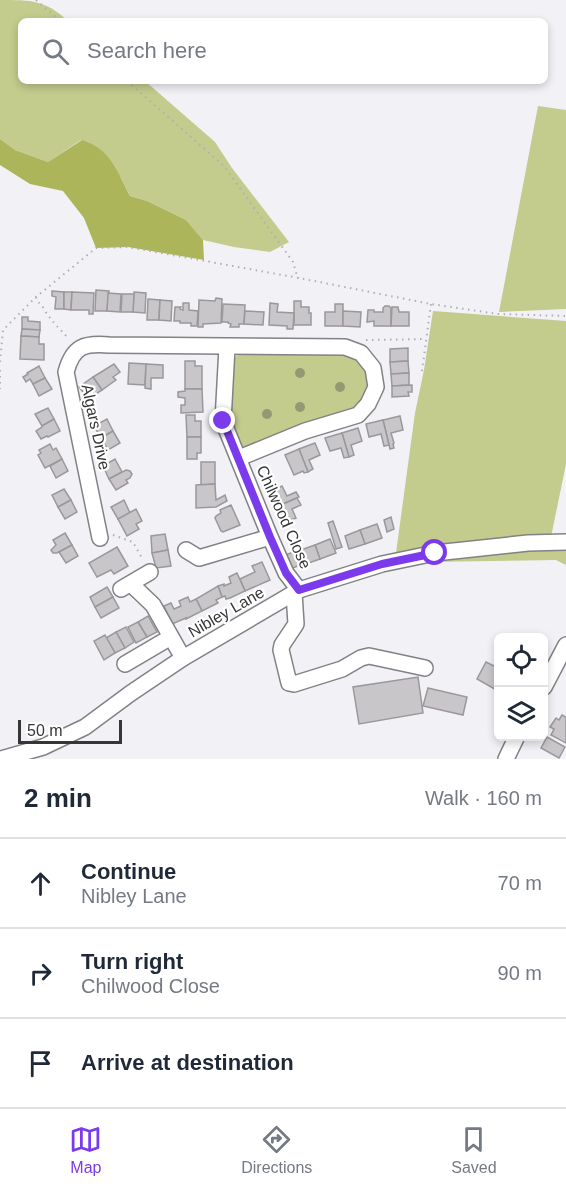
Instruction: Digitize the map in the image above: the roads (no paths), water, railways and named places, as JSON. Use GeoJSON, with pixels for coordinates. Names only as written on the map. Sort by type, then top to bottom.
{"type":"FeatureCollection","features":[{"type":"Feature","properties":{"kind":"street","name":"Algars Drive"},"geometry":{"type":"LineString","coordinates":[[96,531],[66,372],[70,359],[78,350],[92,344],[227,347]]}},
{"type":"Feature","properties":{"kind":"street","name":"Chilwood Close"},"geometry":{"type":"LineString","coordinates":[[239,458],[305,431],[358,415],[368,404],[376,387],[373,368],[361,353],[345,347],[227,347],[223,421],[270,537],[296,592]]}},
{"type":"Feature","properties":{"kind":"street"},"geometry":{"type":"LineString","coordinates":[[186,550],[199,558],[270,537]]}},
{"type":"Feature","properties":{"kind":"street","name":"Nibley Lane"},"geometry":{"type":"LineString","coordinates":[[1,759],[43,747],[85,727],[183,658],[296,592],[382,564],[435,553],[528,543],[566,542]]}},
{"type":"Feature","properties":{"kind":"street","name":"Nibley Lane"},"geometry":{"type":"LineString","coordinates":[[150,572],[126,586],[153,605],[183,658]]}},
{"type":"Feature","properties":{"kind":"street"},"geometry":{"type":"LineString","coordinates":[[296,592],[296,624],[281,650],[289,682],[294,684],[342,669],[361,658],[369,657],[425,668]]}},
{"type":"Feature","properties":{"kind":"street"},"geometry":{"type":"LineString","coordinates":[[125,664],[170,635]]}},
{"type":"Feature","properties":{"kind":"street"},"geometry":{"type":"LineString","coordinates":[[548,678],[566,645]]}},
{"type":"Feature","properties":{"kind":"street"},"geometry":{"type":"LineString","coordinates":[[507,759],[515,741]]}}]}
